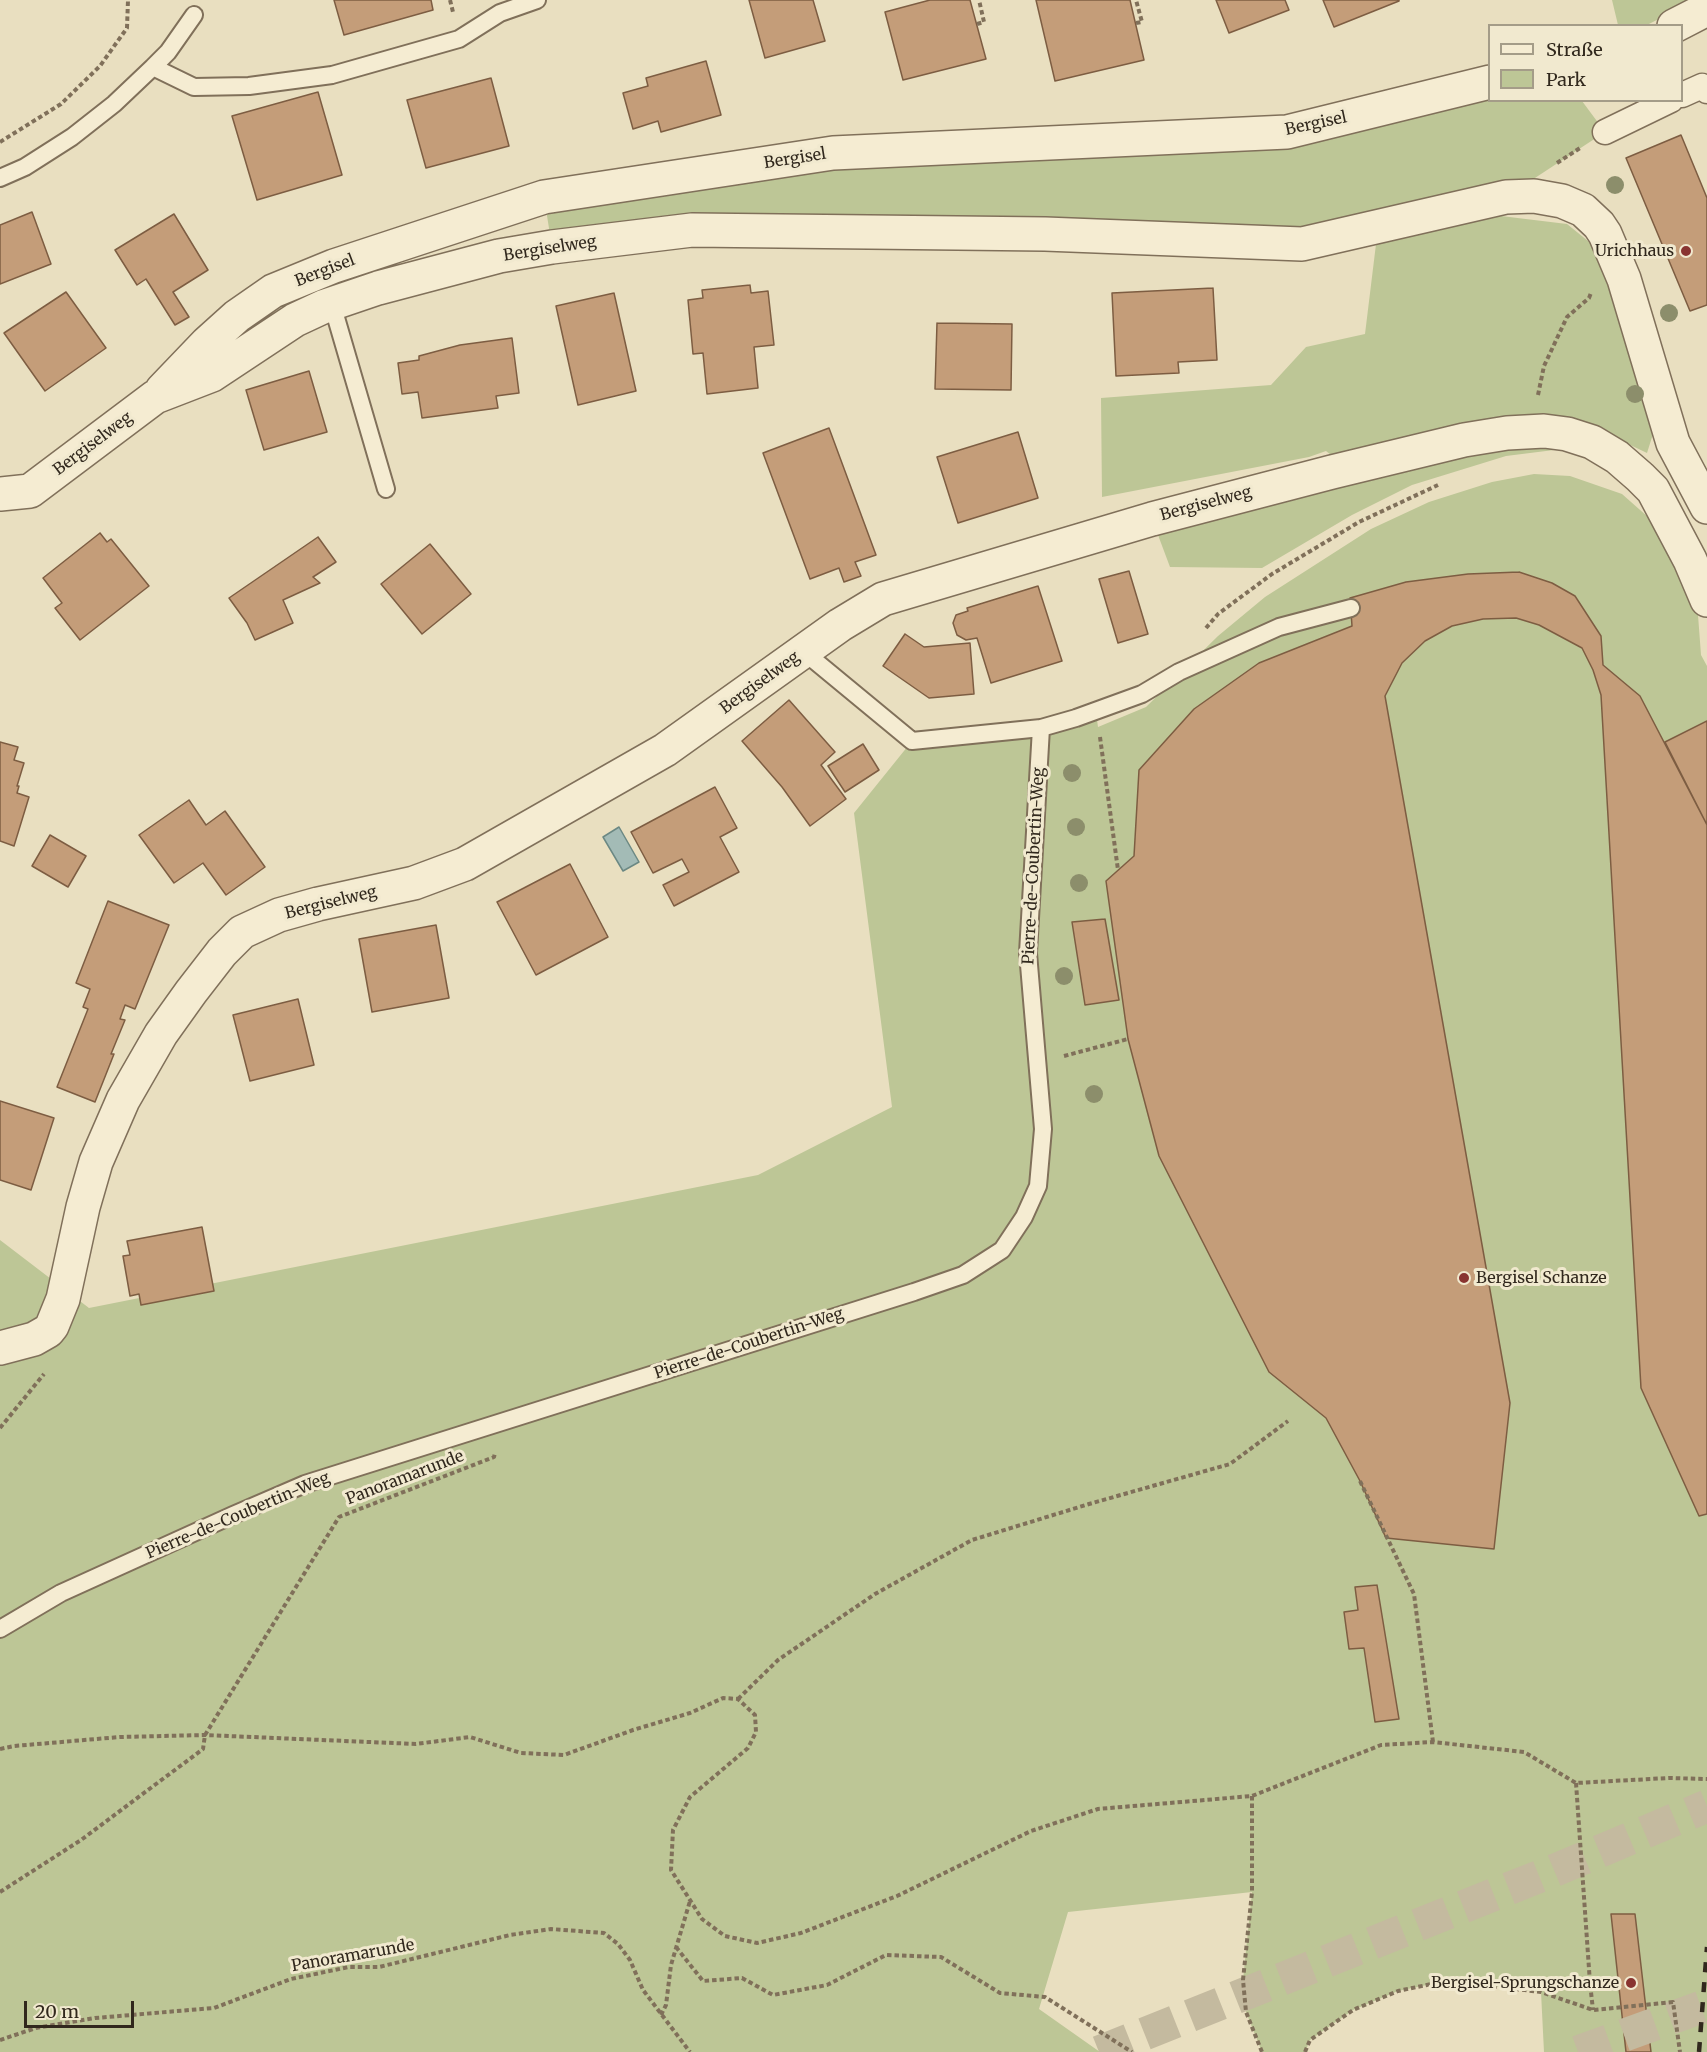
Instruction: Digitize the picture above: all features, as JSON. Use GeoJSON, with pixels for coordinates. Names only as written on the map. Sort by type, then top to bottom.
{"type":"FeatureCollection","features":[{"type":"Feature","properties":{"kind":"street"},"geometry":{"type":"LineString","coordinates":[[1678,24],[1707,9]]}},
{"type":"Feature","properties":{"kind":"street","name":"Bergisel"},"geometry":{"type":"LineString","coordinates":[[155,397],[237,316],[273,291],[334,266],[544,197],[833,153],[1287,132],[1488,82]]}},
{"type":"Feature","properties":{"kind":"street"},"geometry":{"type":"LineString","coordinates":[[1683,95],[1701,86],[1707,91]]}},
{"type":"Feature","properties":{"kind":"street"},"geometry":{"type":"LineString","coordinates":[[1605,132],[1667,102]]}},
{"type":"Feature","properties":{"kind":"street","name":"Bergiselweg"},"geometry":{"type":"LineString","coordinates":[[0,494],[30,491],[155,397],[212,375],[295,320],[332,304],[388,285],[499,256],[552,247],[692,230],[1045,234],[1302,244],[1506,197],[1534,196],[1549,198],[1583,210],[1605,234],[1624,279],[1673,443],[1707,507]]}},
{"type":"Feature","properties":{"kind":"street","name":"Bergiselweg"},"geometry":{"type":"LineString","coordinates":[[52,1326],[63,1299],[83,1207],[96,1162],[118,1110],[161,1035],[222,952],[242,932],[279,915],[414,883],[465,864],[665,750],[863,610],[896,594],[1152,519],[1320,475],[1464,440],[1507,432],[1530,431],[1567,434],[1592,442],[1617,457],[1641,477],[1653,490],[1690,560],[1707,600]]}},
{"type":"Feature","properties":{"kind":"street"},"geometry":{"type":"LineString","coordinates":[[0,1348],[34,1338],[48,1331],[52,1326]]}},
{"type":"Feature","properties":{"kind":"lane"},"geometry":{"type":"LineString","coordinates":[[153,67],[194,87],[249,86],[332,75],[459,39],[500,13],[537,0]]}},
{"type":"Feature","properties":{"kind":"lane"},"geometry":{"type":"LineString","coordinates":[[0,178],[25,167],[72,137],[114,104],[168,52],[194,15]]}},
{"type":"Feature","properties":{"kind":"lane"},"geometry":{"type":"LineString","coordinates":[[332,304],[386,489]]}},
{"type":"Feature","properties":{"kind":"lane"},"geometry":{"type":"LineString","coordinates":[[803,651],[912,741],[1041,728],[1096,712],[1142,694],[1179,672],[1279,627],[1351,608]]}},
{"type":"Feature","properties":{"kind":"lane","name":"Pierre-de-Coubertin-Weg"},"geometry":{"type":"LineString","coordinates":[[0,1629],[61,1593],[305,1484],[914,1293],[963,1275],[1002,1250],[1024,1217],[1038,1186],[1043,1129],[1028,953],[1041,728]]}},
{"type":"Feature","properties":{"kind":"path"},"geometry":{"type":"LineString","coordinates":[[0,142],[61,104],[100,66],[127,28],[128,0]]}},
{"type":"Feature","properties":{"kind":"path"},"geometry":{"type":"LineString","coordinates":[[976,24],[984,22],[979,0]]}},
{"type":"Feature","properties":{"kind":"path"},"geometry":{"type":"LineString","coordinates":[[1136,0],[1142,22],[1136,23]]}},
{"type":"Feature","properties":{"kind":"path"},"geometry":{"type":"LineString","coordinates":[[1530,431],[1544,366],[1567,317],[1589,298],[1592,288]]}},
{"type":"Feature","properties":{"kind":"path"},"geometry":{"type":"LineString","coordinates":[[1179,672],[1191,645],[1218,614],[1272,574],[1359,522],[1441,484]]}},
{"type":"Feature","properties":{"kind":"path"},"geometry":{"type":"LineString","coordinates":[[1096,712],[1118,870]]}},
{"type":"Feature","properties":{"kind":"path"},"geometry":{"type":"LineString","coordinates":[[1037,1063],[1128,1039]]}},
{"type":"Feature","properties":{"kind":"path"},"geometry":{"type":"LineString","coordinates":[[0,1428],[54,1361],[52,1326]]}},
{"type":"Feature","properties":{"kind":"path"},"geometry":{"type":"LineString","coordinates":[[738,1700],[778,1660],[875,1594],[972,1540],[1230,1464],[1288,1422]]}},
{"type":"Feature","properties":{"kind":"path","name":"Panoramarunde"},"geometry":{"type":"LineString","coordinates":[[0,1892],[81,1840],[202,1749],[205,1735],[339,1516],[494,1457],[503,1423]]}},
{"type":"Feature","properties":{"kind":"path"},"geometry":{"type":"LineString","coordinates":[[1360,1481],[1414,1594],[1433,1742]]}},
{"type":"Feature","properties":{"kind":"path"},"geometry":{"type":"LineString","coordinates":[[0,1749],[120,1737],[205,1735],[416,1744],[470,1737],[521,1753],[564,1755],[633,1730],[690,1713],[723,1698],[738,1700],[755,1715],[756,1732],[748,1748],[690,1797],[673,1830],[671,1870],[702,1919],[725,1936],[757,1943],[801,1933],[897,1896],[1031,1832],[1098,1809],[1252,1796],[1381,1745],[1433,1742],[1524,1752],[1576,1783],[1668,1778],[1707,1779]]}},
{"type":"Feature","properties":{"kind":"path"},"geometry":{"type":"LineString","coordinates":[[1576,1783],[1593,2010]]}},
{"type":"Feature","properties":{"kind":"path"},"geometry":{"type":"LineString","coordinates":[[1252,1796],[1252,1892],[1243,1980],[1246,2012],[1262,2052]]}},
{"type":"Feature","properties":{"kind":"path"},"geometry":{"type":"LineString","coordinates":[[661,2016],[666,2005],[671,1965],[690,1900]]}},
{"type":"Feature","properties":{"kind":"path","name":"Panoramarunde"},"geometry":{"type":"LineString","coordinates":[[0,2040],[36,2028],[95,2018],[214,2008],[291,1979],[348,1967],[380,1966],[510,1935],[550,1929],[604,1933],[618,1944],[630,1960],[643,1990],[690,2052]]}},
{"type":"Feature","properties":{"kind":"path"},"geometry":{"type":"LineString","coordinates":[[676,1947],[703,1981],[742,1978],[773,1995],[827,1985],[886,1955],[941,1957],[1000,1993],[1045,1997],[1132,2052]]}},
{"type":"Feature","properties":{"kind":"path"},"geometry":{"type":"LineString","coordinates":[[1305,2052],[1310,2040],[1353,2010],[1398,1991],[1446,1981],[1541,1992],[1593,2010],[1673,2002],[1680,2052]]}},
{"type":"Feature","properties":{"kind":"green space"},"geometry":{"type":"Polygon","coordinates":[[[1612,0],[1696,0],[1649,24],[1618,24],[1612,0]]]}},
{"type":"Feature","properties":{"kind":"green space"},"geometry":{"type":"Polygon","coordinates":[[[1488,82],[1488,102],[1583,102],[1605,132],[1506,197],[1302,244],[552,247],[544,197],[833,153],[1287,132],[1488,82]]]}},
{"type":"Feature","properties":{"kind":"green space"},"geometry":{"type":"Polygon","coordinates":[[[1501,216],[1567,224],[1593,245],[1609,284],[1653,434],[1647,453],[1597,429],[1336,459],[1326,451],[1309,457],[1102,497],[1101,398],[1271,385],[1306,347],[1365,334],[1377,236],[1501,216]]]}},
{"type":"Feature","properties":{"kind":"green space"},"geometry":{"type":"Polygon","coordinates":[[[1567,434],[1554,450],[1506,456],[1412,485],[1352,515],[1262,568],[1170,567],[1152,519],[1567,434]]]}},
{"type":"Feature","properties":{"kind":"green space"},"geometry":{"type":"Polygon","coordinates":[[[1534,474],[1570,476],[1622,494],[1648,517],[1676,560],[1698,615],[1701,655],[1707,666],[1707,2052],[1544,2052],[1541,1992],[1446,1981],[1398,1991],[1353,2010],[1310,2040],[1305,2052],[1262,2052],[1246,2012],[1243,1980],[1252,1892],[1068,1912],[1039,2009],[1100,2052],[0,2052],[0,1240],[89,1308],[758,1175],[892,1107],[854,813],[912,741],[1096,712],[1098,727],[1146,707],[1218,636],[1265,597],[1371,529],[1429,502],[1492,482],[1534,474]]]}},
{"type":"Feature","properties":{"kind":"water"},"geometry":{"type":"Polygon","coordinates":[[[619,827],[639,862],[623,871],[603,837],[619,827]]]}},
{"type":"Feature","properties":{"kind":"building"},"geometry":{"type":"Polygon","coordinates":[[[334,0],[431,0],[433,10],[344,35],[334,0]]]}},
{"type":"Feature","properties":{"kind":"building"},"geometry":{"type":"Polygon","coordinates":[[[749,0],[813,0],[825,41],[765,58],[749,0]]]}},
{"type":"Feature","properties":{"kind":"building"},"geometry":{"type":"Polygon","coordinates":[[[930,0],[970,0],[986,59],[903,80],[885,12],[930,0]]]}},
{"type":"Feature","properties":{"kind":"building"},"geometry":{"type":"Polygon","coordinates":[[[1036,0],[1130,0],[1144,60],[1055,81],[1036,0]]]}},
{"type":"Feature","properties":{"kind":"building"},"geometry":{"type":"Polygon","coordinates":[[[1216,0],[1285,0],[1289,10],[1229,33],[1216,0]]]}},
{"type":"Feature","properties":{"kind":"building"},"geometry":{"type":"Polygon","coordinates":[[[1323,0],[1399,0],[1399,1],[1334,27],[1323,0]]]}},
{"type":"Feature","properties":{"kind":"building"},"geometry":{"type":"Polygon","coordinates":[[[706,61],[721,115],[661,132],[658,121],[633,129],[623,93],[648,86],[646,78],[706,61]]]}},
{"type":"Feature","properties":{"kind":"building"},"geometry":{"type":"Polygon","coordinates":[[[491,78],[509,146],[426,168],[407,100],[491,78]]]}},
{"type":"Feature","properties":{"kind":"building"},"geometry":{"type":"Polygon","coordinates":[[[318,92],[342,175],[257,200],[232,116],[318,92]]]}},
{"type":"Feature","properties":{"kind":"building","name":"Urichhaus"},"geometry":{"type":"Polygon","coordinates":[[[1681,135],[1707,198],[1707,305],[1690,311],[1626,158],[1681,135]]]}},
{"type":"Feature","properties":{"kind":"building"},"geometry":{"type":"Polygon","coordinates":[[[32,212],[51,264],[0,284],[0,225],[32,212]]]}},
{"type":"Feature","properties":{"kind":"building"},"geometry":{"type":"Polygon","coordinates":[[[174,214],[208,270],[173,292],[189,317],[175,325],[146,279],[137,285],[115,250],[174,214]]]}},
{"type":"Feature","properties":{"kind":"building"},"geometry":{"type":"Polygon","coordinates":[[[750,285],[751,293],[768,291],[774,345],[754,347],[758,388],[707,394],[703,353],[693,354],[688,300],[703,298],[702,290],[750,285]]]}},
{"type":"Feature","properties":{"kind":"building"},"geometry":{"type":"Polygon","coordinates":[[[1213,288],[1217,360],[1178,362],[1179,373],[1116,376],[1112,293],[1213,288]]]}},
{"type":"Feature","properties":{"kind":"building"},"geometry":{"type":"Polygon","coordinates":[[[66,292],[106,348],[45,391],[4,333],[66,292]]]}},
{"type":"Feature","properties":{"kind":"building"},"geometry":{"type":"Polygon","coordinates":[[[614,293],[636,391],[578,405],[556,306],[614,293]]]}},
{"type":"Feature","properties":{"kind":"building"},"geometry":{"type":"Polygon","coordinates":[[[937,323],[1012,324],[1011,390],[935,389],[937,323]]]}},
{"type":"Feature","properties":{"kind":"building"},"geometry":{"type":"Polygon","coordinates":[[[512,338],[519,393],[496,396],[498,408],[422,418],[418,392],[402,394],[398,363],[419,360],[419,356],[460,345],[512,338]]]}},
{"type":"Feature","properties":{"kind":"building"},"geometry":{"type":"Polygon","coordinates":[[[309,371],[327,432],[264,450],[246,390],[309,371]]]}},
{"type":"Feature","properties":{"kind":"building"},"geometry":{"type":"Polygon","coordinates":[[[829,428],[876,555],[855,562],[861,576],[844,582],[839,568],[810,579],[763,453],[829,428]]]}},
{"type":"Feature","properties":{"kind":"building"},"geometry":{"type":"Polygon","coordinates":[[[1018,432],[1038,498],[958,523],[937,457],[1018,432]]]}},
{"type":"Feature","properties":{"kind":"building"},"geometry":{"type":"Polygon","coordinates":[[[100,533],[107,542],[111,539],[149,586],[80,640],[55,608],[62,603],[43,578],[100,533]]]}},
{"type":"Feature","properties":{"kind":"building"},"geometry":{"type":"Polygon","coordinates":[[[318,537],[336,562],[313,577],[320,583],[283,600],[293,623],[255,640],[247,623],[229,598],[318,537]]]}},
{"type":"Feature","properties":{"kind":"building"},"geometry":{"type":"Polygon","coordinates":[[[430,544],[471,594],[422,634],[381,584],[430,544]]]}},
{"type":"Feature","properties":{"kind":"building"},"geometry":{"type":"Polygon","coordinates":[[[1129,571],[1148,634],[1118,643],[1099,579],[1129,571]]]}},
{"type":"Feature","properties":{"kind":"building"},"geometry":{"type":"Polygon","coordinates":[[[1519,572],[1552,583],[1575,596],[1601,636],[1603,665],[1640,696],[1707,825],[1707,1514],[1699,1516],[1641,1388],[1601,695],[1593,670],[1582,648],[1539,625],[1516,618],[1483,619],[1452,626],[1425,641],[1402,663],[1385,696],[1510,1403],[1494,1549],[1386,1538],[1360,1481],[1326,1418],[1269,1372],[1159,1156],[1128,1039],[1106,881],[1134,856],[1139,770],[1194,709],[1259,663],[1352,626],[1350,598],[1406,582],[1468,574],[1519,572]]]}},
{"type":"Feature","properties":{"kind":"building"},"geometry":{"type":"Polygon","coordinates":[[[1038,586],[1062,661],[991,683],[977,638],[966,640],[957,635],[953,623],[956,615],[968,611],[967,608],[1038,586]]]}},
{"type":"Feature","properties":{"kind":"building"},"geometry":{"type":"Polygon","coordinates":[[[905,634],[924,647],[970,643],[974,694],[929,698],[883,666],[905,634]]]}},
{"type":"Feature","properties":{"kind":"building"},"geometry":{"type":"Polygon","coordinates":[[[789,700],[835,752],[821,765],[846,799],[810,826],[782,787],[742,741],[789,700]]]}},
{"type":"Feature","properties":{"kind":"building"},"geometry":{"type":"Polygon","coordinates":[[[1707,721],[1707,825],[1665,742],[1707,721]]]}},
{"type":"Feature","properties":{"kind":"building"},"geometry":{"type":"Polygon","coordinates":[[[0,742],[18,747],[14,760],[24,763],[17,793],[29,797],[14,846],[0,841],[0,742]]]}},
{"type":"Feature","properties":{"kind":"building"},"geometry":{"type":"Polygon","coordinates":[[[863,744],[879,770],[845,792],[828,766],[863,744]]]}},
{"type":"Feature","properties":{"kind":"building"},"geometry":{"type":"Polygon","coordinates":[[[715,787],[737,828],[720,837],[739,872],[674,906],[663,885],[689,872],[682,859],[653,873],[631,832],[715,787]]]}},
{"type":"Feature","properties":{"kind":"building"},"geometry":{"type":"Polygon","coordinates":[[[189,800],[206,825],[225,811],[265,867],[226,895],[203,863],[174,883],[139,835],[189,800]]]}},
{"type":"Feature","properties":{"kind":"building"},"geometry":{"type":"Polygon","coordinates":[[[50,835],[86,856],[68,887],[32,866],[50,835]]]}},
{"type":"Feature","properties":{"kind":"building"},"geometry":{"type":"Polygon","coordinates":[[[570,864],[608,937],[536,975],[497,902],[570,864]]]}},
{"type":"Feature","properties":{"kind":"building"},"geometry":{"type":"Polygon","coordinates":[[[108,901],[169,925],[135,1009],[125,1005],[120,1019],[125,1020],[95,1102],[57,1087],[88,1009],[83,1007],[90,989],[76,983],[108,901]]]}},
{"type":"Feature","properties":{"kind":"building"},"geometry":{"type":"Polygon","coordinates":[[[1105,919],[1119,1000],[1085,1005],[1072,922],[1105,919]]]}},
{"type":"Feature","properties":{"kind":"building"},"geometry":{"type":"Polygon","coordinates":[[[436,925],[449,998],[372,1012],[359,939],[436,925]]]}},
{"type":"Feature","properties":{"kind":"building"},"geometry":{"type":"Polygon","coordinates":[[[298,999],[314,1065],[250,1081],[233,1015],[298,999]]]}},
{"type":"Feature","properties":{"kind":"building"},"geometry":{"type":"Polygon","coordinates":[[[0,1101],[54,1118],[31,1190],[0,1180],[0,1101]]]}},
{"type":"Feature","properties":{"kind":"building"},"geometry":{"type":"Polygon","coordinates":[[[202,1227],[214,1291],[141,1305],[139,1294],[130,1296],[123,1256],[130,1255],[127,1241],[202,1227]]]}},
{"type":"Feature","properties":{"kind":"building"},"geometry":{"type":"Polygon","coordinates":[[[1377,1585],[1399,1719],[1375,1722],[1364,1648],[1349,1649],[1344,1612],[1358,1610],[1355,1587],[1377,1585]]]}},
{"type":"Feature","properties":{"kind":"building","name":"Bergisel-Sprungschanze"},"geometry":{"type":"Polygon","coordinates":[[[1611,1914],[1635,1914],[1651,2052],[1626,2052],[1611,1914]]]}},
{"type":"Feature","properties":{"kind":"tunnel"},"geometry":{"type":"LineString","coordinates":[[1099,2052],[1553,1871],[1707,1806]]}},
{"type":"Feature","properties":{"kind":"tunnel"},"geometry":{"type":"LineString","coordinates":[[1578,2052],[1707,2005]]}},
{"type":"Feature","properties":{"kind":"railway"},"geometry":{"type":"LineString","coordinates":[[1699,2052],[1707,1947]]}},
{"type":"Feature","properties":{"kind":"place","name":"Urichhaus"},"geometry":{"type":"Point","coordinates":[1686,251]}},
{"type":"Feature","properties":{"kind":"place","name":"Bergisel Schanze"},"geometry":{"type":"Point","coordinates":[1464,1278]}},
{"type":"Feature","properties":{"kind":"place","name":"Bergisel-Sprungschanze"},"geometry":{"type":"Point","coordinates":[1631,1983]}}]}
